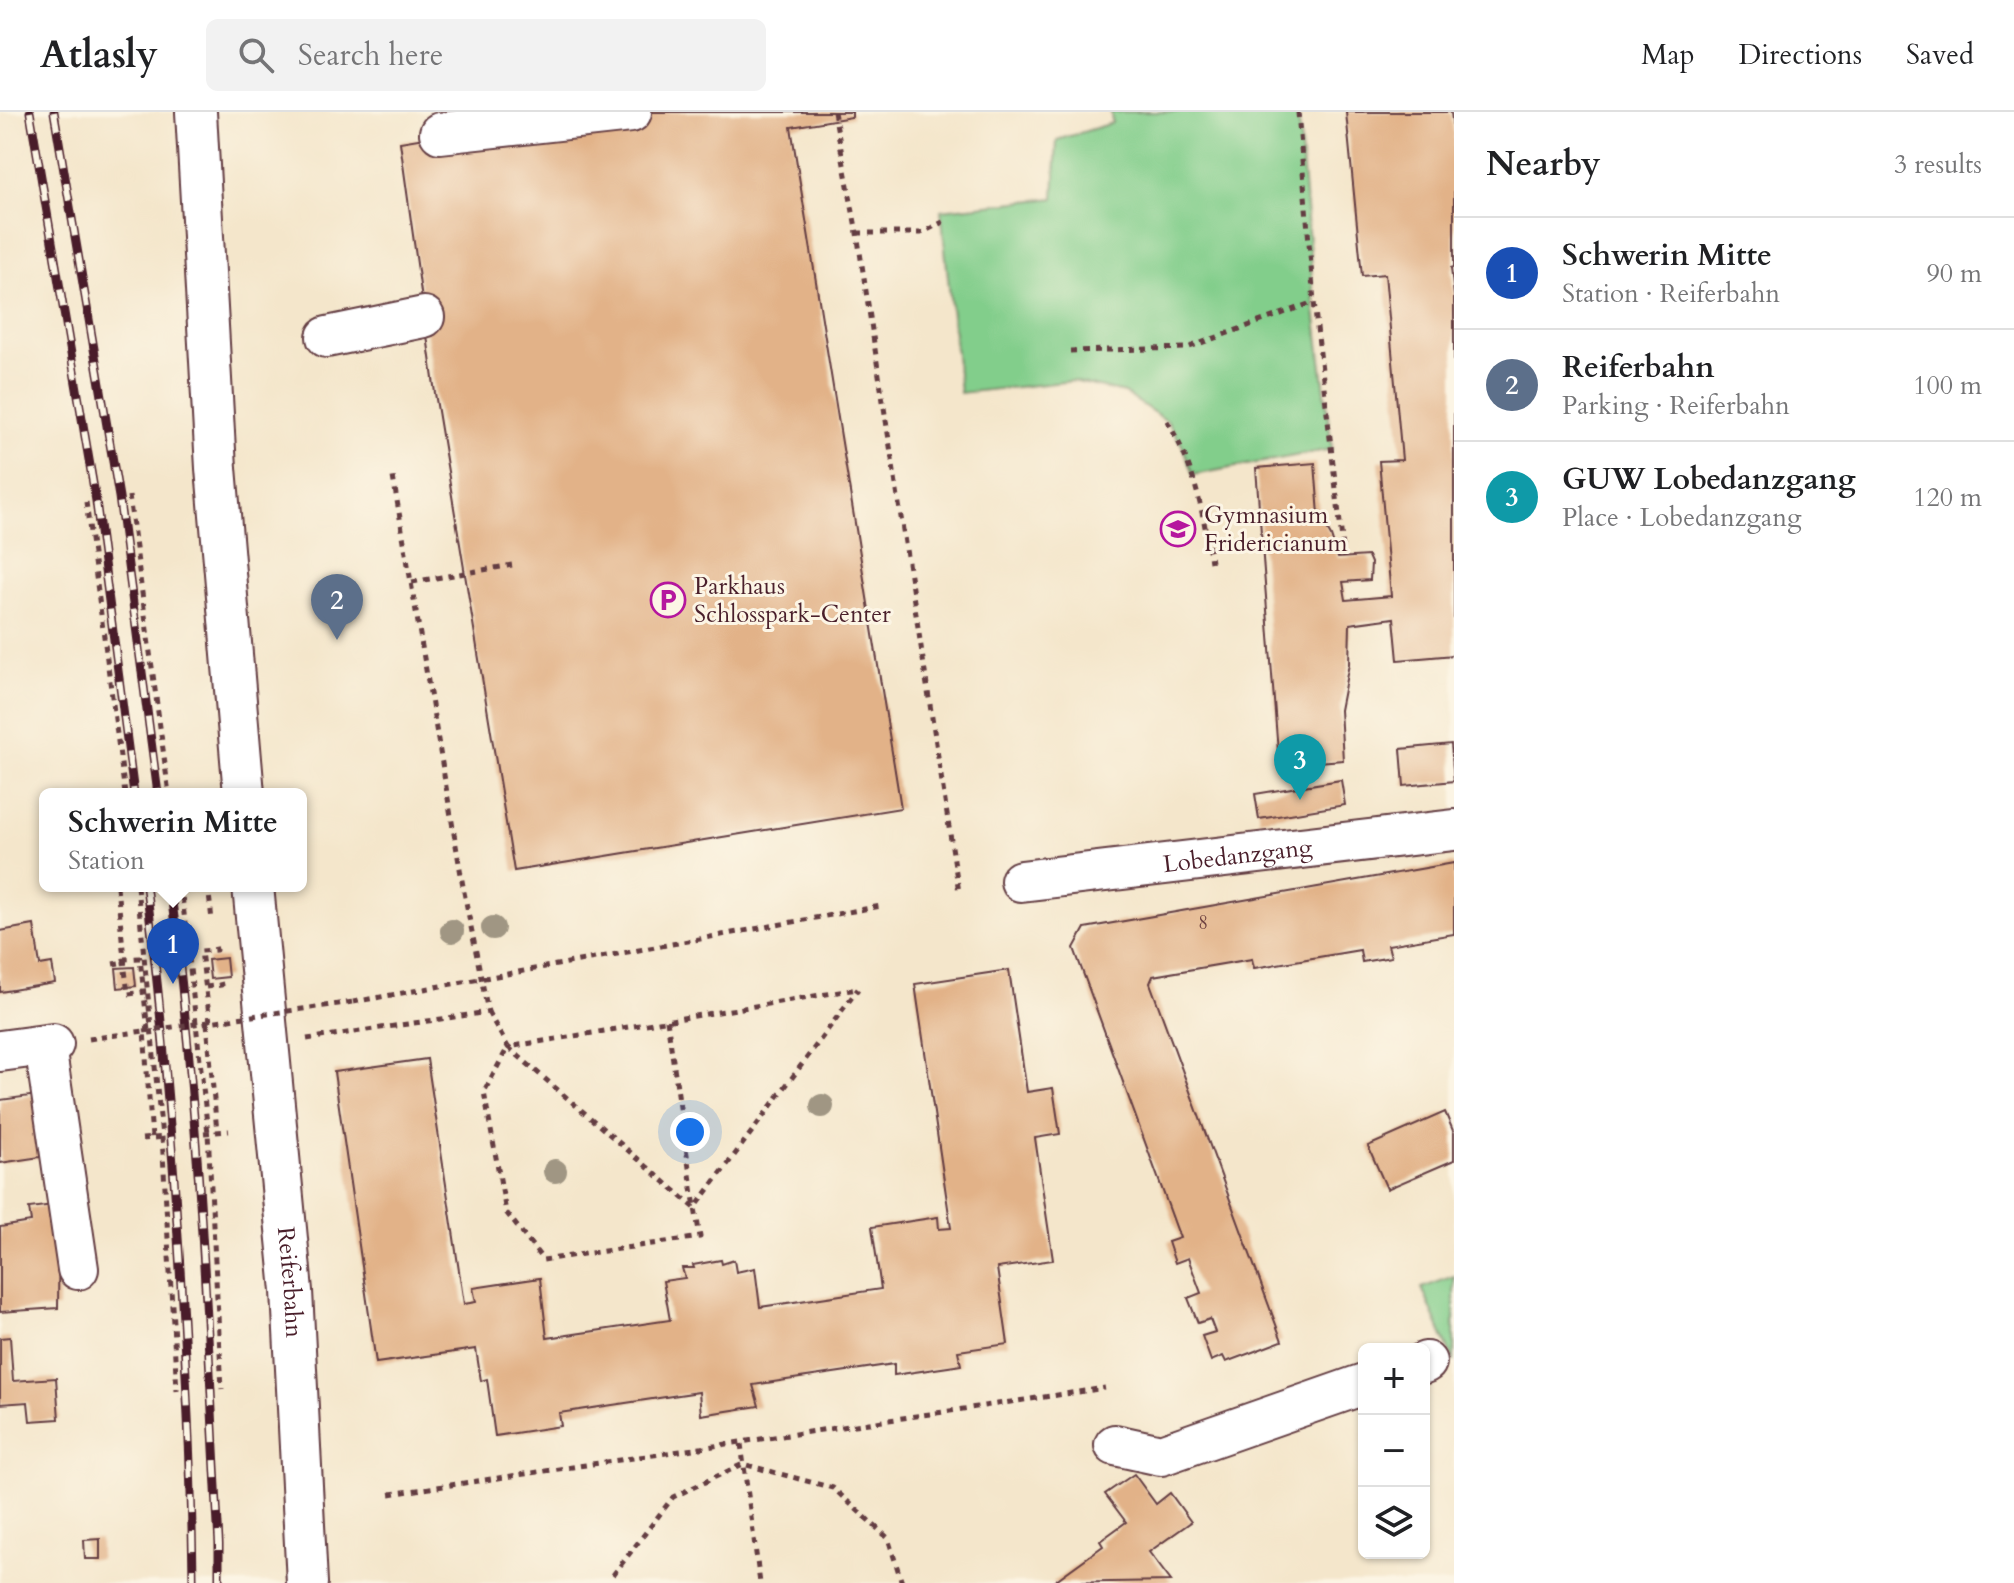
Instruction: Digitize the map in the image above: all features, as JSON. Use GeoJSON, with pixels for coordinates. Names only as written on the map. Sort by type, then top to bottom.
{"type":"FeatureCollection","features":[{"type":"Feature","properties":{"kind":"street"},"geometry":{"type":"LineString","coordinates":[[196,112],[216,468],[243,788]]}},
{"type":"Feature","properties":{"kind":"street"},"geometry":{"type":"LineString","coordinates":[[440,133],[631,112]]}},
{"type":"Feature","properties":{"kind":"street"},"geometry":{"type":"LineString","coordinates":[[327,337],[424,317]]}},
{"type":"Feature","properties":{"kind":"street","name":"Lobedanzgang"},"geometry":{"type":"LineString","coordinates":[[1021,881],[1454,830]]}},
{"type":"Feature","properties":{"kind":"street","name":"Reiferbahn"},"geometry":{"type":"LineString","coordinates":[[254,892],[292,1291],[307,1583]]}},
{"type":"Feature","properties":{"kind":"street"},"geometry":{"type":"LineString","coordinates":[[0,1051],[49,1045],[78,1269]]}},
{"type":"Feature","properties":{"kind":"street"},"geometry":{"type":"LineString","coordinates":[[1115,1445],[1161,1455],[1358,1386]]}},
{"type":"Feature","properties":{"kind":"path"},"geometry":{"type":"LineString","coordinates":[[834,112],[857,233],[959,892]]}},
{"type":"Feature","properties":{"kind":"path"},"geometry":{"type":"LineString","coordinates":[[1298,112],[1314,302],[1344,557]]}},
{"type":"Feature","properties":{"kind":"path"},"geometry":{"type":"LineString","coordinates":[[857,233],[921,233],[943,222]]}},
{"type":"Feature","properties":{"kind":"path"},"geometry":{"type":"LineString","coordinates":[[1070,351],[1187,348],[1314,302]]}},
{"type":"Feature","properties":{"kind":"path"},"geometry":{"type":"LineString","coordinates":[[1167,421],[1182,445],[1202,501],[1211,562]]}},
{"type":"Feature","properties":{"kind":"path"},"geometry":{"type":"LineString","coordinates":[[393,477],[461,876],[488,1012],[508,1047],[695,1208]]}},
{"type":"Feature","properties":{"kind":"path"},"geometry":{"type":"LineString","coordinates":[[129,496],[168,788]]}},
{"type":"Feature","properties":{"kind":"path"},"geometry":{"type":"LineString","coordinates":[[86,502],[124,788]]}},
{"type":"Feature","properties":{"kind":"path"},"geometry":{"type":"LineString","coordinates":[[412,582],[512,565]]}},
{"type":"Feature","properties":{"kind":"path"},"geometry":{"type":"LineString","coordinates":[[118,892],[124,959],[140,958],[152,1138]]}},
{"type":"Feature","properties":{"kind":"path"},"geometry":{"type":"LineString","coordinates":[[138,892],[164,1137],[177,1391]]}},
{"type":"Feature","properties":{"kind":"path"},"geometry":{"type":"LineString","coordinates":[[182,892],[206,1133],[222,1389]]}},
{"type":"Feature","properties":{"kind":"path"},"geometry":{"type":"LineString","coordinates":[[49,1045],[353,1002],[881,906]]}},
{"type":"Feature","properties":{"kind":"path"},"geometry":{"type":"LineString","coordinates":[[216,950],[201,951],[217,1132]]}},
{"type":"Feature","properties":{"kind":"path"},"geometry":{"type":"LineString","coordinates":[[188,955],[217,953],[217,959]]}},
{"type":"Feature","properties":{"kind":"path"},"geometry":{"type":"LineString","coordinates":[[113,964],[147,960]]}},
{"type":"Feature","properties":{"kind":"path"},"geometry":{"type":"LineString","coordinates":[[124,962],[128,994],[143,989]]}},
{"type":"Feature","properties":{"kind":"path"},"geometry":{"type":"LineString","coordinates":[[205,984],[221,985],[219,969]]}},
{"type":"Feature","properties":{"kind":"path"},"geometry":{"type":"LineString","coordinates":[[508,1047],[858,989],[695,1208]]}},
{"type":"Feature","properties":{"kind":"path"},"geometry":{"type":"LineString","coordinates":[[305,1039],[488,1012]]}},
{"type":"Feature","properties":{"kind":"path"},"geometry":{"type":"LineString","coordinates":[[508,1047],[484,1092],[506,1212],[543,1260],[700,1237],[667,1020]]}},
{"type":"Feature","properties":{"kind":"path"},"geometry":{"type":"LineString","coordinates":[[206,1133],[229,1131]]}},
{"type":"Feature","properties":{"kind":"path"},"geometry":{"type":"LineString","coordinates":[[142,1139],[164,1137]]}},
{"type":"Feature","properties":{"kind":"path"},"geometry":{"type":"LineString","coordinates":[[390,1494],[1105,1388]]}},
{"type":"Feature","properties":{"kind":"path"},"geometry":{"type":"LineString","coordinates":[[741,1444],[760,1583]]}},
{"type":"Feature","properties":{"kind":"path"},"geometry":{"type":"LineString","coordinates":[[613,1575],[673,1497],[743,1464],[833,1488],[888,1538],[902,1583]]}},
{"type":"Feature","properties":{"kind":"green space"},"geometry":{"type":"Polygon","coordinates":[[[1111,112],[1298,112],[1314,302],[1332,449],[1193,475],[1182,445],[1167,421],[1124,393],[1073,381],[960,393],[941,210],[1054,198],[1057,140],[1112,123],[1111,112]]]}},
{"type":"Feature","properties":{"kind":"green space"},"geometry":{"type":"Polygon","coordinates":[[[1454,1276],[1454,1362],[1422,1288],[1454,1276]]]}},
{"type":"Feature","properties":{"kind":"building","name":"Parkhaus Schlosspark-Center"},"geometry":{"type":"Polygon","coordinates":[[[581,112],[852,112],[852,117],[791,127],[901,808],[514,871],[435,393],[400,142],[581,112]]]}},
{"type":"Feature","properties":{"kind":"building"},"geometry":{"type":"Polygon","coordinates":[[[1346,112],[1451,112],[1454,139],[1454,267],[1451,268],[1454,296],[1454,655],[1398,660],[1394,618],[1350,624],[1349,664],[1340,710],[1343,760],[1279,765],[1256,468],[1315,463],[1319,515],[1331,536],[1338,558],[1368,556],[1371,563],[1370,580],[1343,582],[1346,600],[1391,596],[1379,461],[1402,460],[1385,274],[1362,276],[1346,112]]]}},
{"type":"Feature","properties":{"kind":"building"},"geometry":{"type":"Polygon","coordinates":[[[1451,744],[1454,781],[1404,786],[1401,749],[1451,744]]]}},
{"type":"Feature","properties":{"kind":"building"},"geometry":{"type":"Polygon","coordinates":[[[1341,780],[1345,805],[1259,819],[1255,794],[1341,780]]]}},
{"type":"Feature","properties":{"kind":"building"},"geometry":{"type":"Polygon","coordinates":[[[1454,863],[1454,934],[1388,945],[1391,957],[1362,962],[1360,950],[1254,968],[1252,959],[1153,976],[1150,983],[1282,1341],[1226,1362],[1223,1356],[1211,1361],[1202,1336],[1215,1332],[1210,1319],[1198,1323],[1188,1298],[1201,1293],[1188,1258],[1175,1263],[1168,1242],[1180,1238],[1074,948],[1085,928],[1454,863]]]}},
{"type":"Feature","properties":{"kind":"building"},"geometry":{"type":"Polygon","coordinates":[[[34,925],[40,965],[52,963],[55,983],[0,992],[0,931],[34,925]]]}},
{"type":"Feature","properties":{"kind":"building"},"geometry":{"type":"Polygon","coordinates":[[[226,958],[228,977],[210,979],[208,960],[226,958]]]}},
{"type":"Feature","properties":{"kind":"building"},"geometry":{"type":"Polygon","coordinates":[[[134,967],[136,986],[118,988],[116,968],[134,967]]]}},
{"type":"Feature","properties":{"kind":"building"},"geometry":{"type":"Polygon","coordinates":[[[1009,970],[1027,1092],[1053,1088],[1060,1134],[1035,1138],[1053,1260],[997,1268],[1008,1344],[958,1351],[961,1365],[955,1366],[894,1375],[894,1364],[753,1385],[759,1406],[701,1415],[699,1392],[559,1413],[561,1426],[495,1436],[487,1379],[481,1381],[476,1349],[376,1363],[334,1072],[427,1059],[464,1304],[476,1302],[473,1288],[540,1278],[547,1338],[670,1320],[663,1281],[685,1278],[682,1268],[694,1268],[693,1265],[721,1260],[722,1264],[734,1260],[736,1272],[755,1268],[760,1307],[881,1289],[872,1227],[938,1217],[939,1229],[951,1228],[915,984],[1009,970]]]}},
{"type":"Feature","properties":{"kind":"building"},"geometry":{"type":"Polygon","coordinates":[[[37,1095],[47,1156],[0,1163],[0,1100],[37,1095]]]}},
{"type":"Feature","properties":{"kind":"building"},"geometry":{"type":"Polygon","coordinates":[[[1445,1112],[1454,1133],[1454,1160],[1387,1189],[1368,1146],[1445,1112]]]}},
{"type":"Feature","properties":{"kind":"building"},"geometry":{"type":"Polygon","coordinates":[[[62,1204],[58,1308],[0,1312],[0,1227],[31,1222],[29,1208],[62,1204]]]}},
{"type":"Feature","properties":{"kind":"building"},"geometry":{"type":"Polygon","coordinates":[[[10,1337],[13,1381],[56,1378],[59,1419],[30,1421],[28,1402],[0,1404],[0,1338],[10,1337]]]}},
{"type":"Feature","properties":{"kind":"building"},"geometry":{"type":"Polygon","coordinates":[[[1134,1474],[1156,1504],[1170,1493],[1191,1522],[1149,1552],[1171,1581],[1052,1583],[1103,1546],[1100,1541],[1126,1522],[1105,1494],[1134,1474]]]}},
{"type":"Feature","properties":{"kind":"building"},"geometry":{"type":"Polygon","coordinates":[[[100,1539],[100,1559],[85,1559],[84,1540],[100,1539]]]}},
{"type":"Feature","properties":{"kind":"railway"},"geometry":{"type":"LineString","coordinates":[[30,112],[96,501],[133,788]]}},
{"type":"Feature","properties":{"kind":"railway"},"geometry":{"type":"LineString","coordinates":[[54,112],[119,497],[157,788]]}},
{"type":"Feature","properties":{"kind":"railway"},"geometry":{"type":"LineString","coordinates":[[147,892],[175,1185],[187,1397],[193,1583]]}},
{"type":"Feature","properties":{"kind":"railway"},"geometry":{"type":"LineString","coordinates":[[171,892],[188,1050],[201,1214],[219,1583]]}},
{"type":"Feature","properties":{"kind":"place","name":"Gymnasium Fridericianum"},"geometry":{"type":"Point","coordinates":[1178,529]}},
{"type":"Feature","properties":{"kind":"place","name":"Parkhaus Schlosspark-Center"},"geometry":{"type":"Point","coordinates":[668,600]}},
{"type":"Feature","properties":{"kind":"place","name":"Reiferbahn"},"geometry":{"type":"Point","coordinates":[337,640]}},
{"type":"Feature","properties":{"kind":"place","name":"GUW Lobedanzgang"},"geometry":{"type":"Point","coordinates":[1300,800]}},
{"type":"Feature","properties":{"kind":"place","name":"Schwerin Mitte"},"geometry":{"type":"Point","coordinates":[173,984]}}]}
